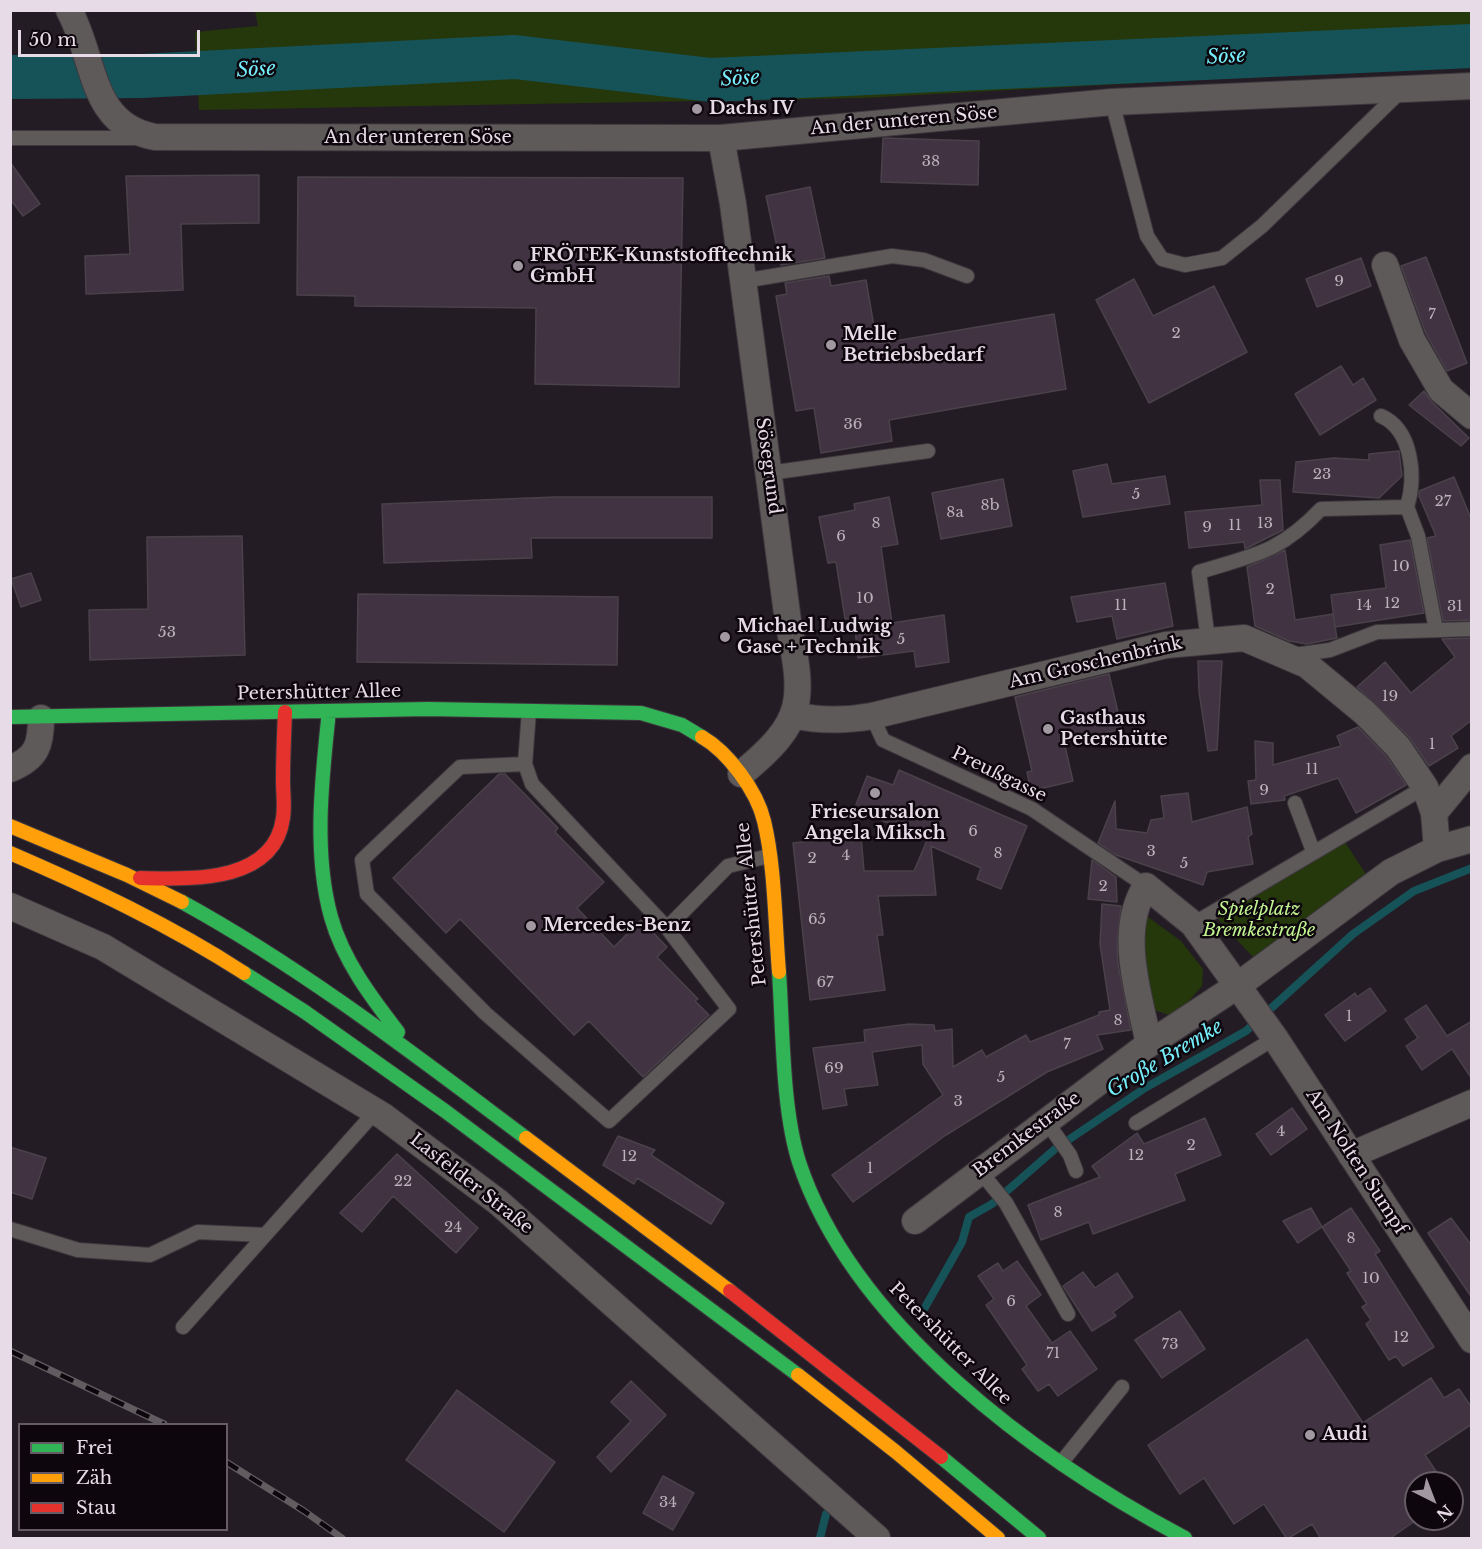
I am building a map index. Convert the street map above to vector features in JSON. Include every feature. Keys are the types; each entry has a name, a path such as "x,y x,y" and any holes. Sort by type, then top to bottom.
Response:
{"main road":[{"name":"Petershütter Allee","path":"10,717 329,711 529,710 641,713 682,725 716,744 741,774 764,819 791,1124 809,1193 827,1230 850,1266 879,1301 947,1371 1001,1420 1142,1518 1185,1539"},
{"path":"329,711 320,800 322,858 332,921 355,971 376,1004 420,1060"},
{"path":"135,878 220,876 248,867 265,853 275,840 283,821 285,712"},
{"path":"10,825 135,878 193,908 261,949 420,1060 858,1388 1039,1539"},
{"path":"10,853 58,871 128,907 249,976 419,1093 847,1413 998,1539"}],"street":[{"name":"An der unteren Söse","path":"69,10 101,96 111,115 123,126 138,134 155,137 720,138 1112,102 1472,86"},
{"name":"Sösegrund","path":"720,138 743,281 788,621 800,678 793,715 782,734 741,774"},
{"path":"1385,265 1412,340 1441,390 1472,416"},
{"name":"Am Groschenbrink","path":"793,715 817,720 849,720 1166,645 1244,638 1307,665 1365,713 1398,747 1425,787 1434,813 1437,849"},
{"path":"10,769 32,757 41,740 41,718"},
{"path":"1434,813 1472,767"},
{"name":"Bremkestraße","path":"915,1221 979,1170 1149,1044 1244,995 1391,872 1437,849 1472,838"},
{"path":"1146,886 1137,901 1132,956 1149,1044"},
{"name":"Am Nolten Sumpf","path":"1146,886 1193,924 1271,1032 1472,1340"},
{"name":"Lasfelder Straße","path":"10,906 104,947 375,1112 498,1202 877,1539"},
{"path":"1351,1155 1472,1103"}],"lane":[{"path":"1112,102 1148,236 1162,259 1185,265 1222,258 1262,226 1402,89"},
{"name":"An der unteren Söse","path":"10,138 155,137"},
{"path":"743,281 892,256 924,260 967,276"},
{"path":"1381,416 1394,422 1408,449 1413,488 1407,507 1418,536 1436,630"},
{"path":"769,472 928,451"},
{"path":"1208,640 1199,572 1273,550 1300,531 1321,509 1407,507"},
{"path":"1289,656 1330,650 1377,632 1472,629"},
{"path":"525,764 460,767 362,860 367,894 484,1013 609,1122 729,1009 667,928 532,784 525,764 529,710"},
{"name":"Preußgasse","path":"872,716 883,740 1032,809 1146,886"},
{"path":"1193,924 1313,851 1425,787"},
{"path":"1295,803 1313,851"},
{"path":"667,928 728,866 769,856"},
{"path":"1136,1123 1271,1032"},
{"path":"183,1327 375,1112"},
{"path":"1046,1121 1070,1155 1076,1171"},
{"path":"979,1170 1006,1203 1068,1314"},
{"path":"10,1229 78,1250 150,1255 198,1232 265,1235"},
{"path":"1061,1463 1122,1387"}],"green space":[{"path":"1471,10 1472,65 862,98 199,110 195,32 258,26 255,11"},
{"name":"Spielplatz Bremkestraße","path":"1343,839 1367,876 1253,957 1215,916"},
{"path":"1148,917 1181,941 1203,969 1202,986 1175,1017 1154,1010 1147,1004 1142,921"}],"building":[{"path":"883,138 979,141 978,185 881,182"},
{"path":"10,162 40,204 23,216 10,199"},
{"path":"259,175 259,223 181,224 183,290 86,294 85,256 130,254 126,176"},
{"name":"FRÖTEK-Kunststofftechnik GmbH","path":"298,177 683,178 679,387 535,384 536,308 355,306 355,296 297,295"},
{"path":"810,187 825,258 781,265 766,196"},
{"path":"1426,257 1467,363 1447,371 1426,334 1401,266"},
{"path":"1361,258 1371,286 1317,307 1306,279"},
{"path":"829,276 831,286 866,280 877,344 1054,314 1066,389 889,420 892,441 821,453 814,408 796,411 776,296 787,294 785,283"},
{"path":"1134,279 1153,316 1214,286 1247,352 1149,403 1096,300"},
{"path":"1341,366 1353,385 1363,378 1376,400 1320,435 1295,394"},
{"path":"1424,391 1431,401 1469,438 1461,446 1409,405"},
{"path":"1399,451 1402,476 1379,498 1293,492 1296,462 1334,458 1369,460 1369,454"},
{"path":"1107,464 1112,484 1165,476 1170,504 1083,517 1073,471"},
{"path":"1454,477 1472,521 1472,620 1443,621 1427,538 1436,536 1419,491"},
{"path":"1003,479 1012,526 941,539 932,493"},
{"path":"1260,480 1280,480 1283,530 1245,549 1244,542 1189,548 1185,512 1262,505"},
{"path":"555,497 712,497 712,538 531,538 532,558 384,563 382,504"},
{"path":"889,497 898,544 881,547 892,623 944,615 949,662 916,667 914,651 858,658 854,618 845,619 836,562 828,563 819,517 855,510 854,504"},
{"path":"242,536 245,655 90,660 89,610 148,609 147,537"},
{"path":"1410,540 1424,613 1335,627 1331,595 1386,588 1380,545"},
{"path":"1285,550 1295,620 1333,614 1337,638 1307,644 1289,641 1255,626 1247,567"},
{"path":"31,573 41,600 21,607 11,579"},
{"path":"1165,583 1173,626 1117,639 1112,616 1077,622 1071,597"},
{"path":"358,594 618,597 617,665 357,662"},
{"path":"1472,638 1472,720 1451,736 1458,748 1429,766 1409,737 1357,687 1385,662 1411,693 1455,657 1442,639"},
{"path":"1198,661 1222,661 1217,750 1208,751 1199,692"},
{"name":"Gasthaus Petershütte","path":"1109,674 1122,729 1064,742 1073,781 1031,791 1027,772 1032,771 1015,697"},
{"path":"1358,727 1386,756 1406,785 1356,813 1338,778 1284,796 1285,800 1251,804 1248,781 1256,780 1255,741 1273,743 1273,765 1341,746 1337,736"},
{"path":"899,770 1027,826 1001,889 977,879 981,868 931,846 936,895 878,896 883,935 877,935 885,990 810,1000 793,843 861,836 864,871 914,871 928,838 854,810 867,776 893,785"},
{"name":"Mercedes-Benz","path":"499,774 505,774 558,828 555,832 604,882 577,908 614,947 641,920 667,947 657,957 698,999 695,1001 709,1015 643,1077 589,1021 574,1035 460,919 446,933 393,878"},
{"path":"1188,793 1192,822 1247,807 1252,834 1248,837 1253,864 1207,872 1203,885 1116,855 1098,843 1115,801 1116,829 1147,833 1151,820 1164,818 1161,796"},
{"path":"1092,860 1116,877 1117,902 1088,899"},
{"path":"1102,904 1121,906 1117,942 1118,964 1131,1030 1097,1035 1103,1049 1047,1072 946,1135 853,1202 832,1175 943,1095 923,1064 922,1045 872,1052 878,1085 844,1089 847,1105 823,1109 813,1048 865,1042 864,1030 909,1024 934,1025 935,1031 952,1029 953,1067 982,1050 986,1057 1026,1035 1030,1042 1099,1015 1099,1012 1110,1010 1100,944"},
{"path":"1370,988 1386,1011 1345,1041 1325,1015 1355,993 1357,997"},
{"path":"1426,1005 1447,1036 1472,1021 1472,1079 1452,1049 1422,1070 1406,1046 1418,1038 1405,1019"},
{"path":"1292,1108 1307,1129 1271,1155 1256,1134"},
{"path":"1205,1118 1221,1155 1175,1174 1185,1200 1093,1234 1089,1222 1041,1240 1028,1205 1100,1177 1092,1166 1137,1133 1144,1144"},
{"path":"618,1136 655,1150 651,1155 724,1203 711,1224 637,1178 634,1184 603,1165"},
{"path":"10,1147 46,1158 32,1199 10,1192"},
{"path":"397,1154 478,1228 456,1253 393,1196 362,1232 340,1213"},
{"path":"1311,1208 1322,1227 1298,1243 1283,1221"},
{"path":"1351,1208 1380,1251 1375,1254 1434,1347 1403,1366 1396,1356 1389,1360 1366,1324 1371,1320 1362,1307 1367,1304 1347,1273 1351,1271 1322,1227"},
{"path":"1451,1218 1472,1246 1472,1298 1428,1233"},
{"path":"1017,1261 1041,1295 1026,1306 1052,1343 1070,1331 1097,1369 1058,1396 1049,1384 1038,1391 1022,1369 1027,1365 986,1305 994,1299 978,1276 998,1263 1003,1271"},
{"path":"1083,1272 1095,1288 1117,1273 1133,1297 1113,1312 1116,1316 1092,1331 1063,1286"},
{"path":"1180,1311 1205,1349 1162,1378 1135,1340"},
{"name":"Audi","path":"1307,1339 1363,1423 1431,1378 1444,1398 1459,1389 1472,1408 1472,1424 1425,1455 1436,1471 1404,1471 1404,1529 1389,1539 1321,1539 1312,1524 1287,1539 1264,1504 1234,1524 1204,1478 1180,1494 1148,1445"},
{"path":"631,1381 666,1415 611,1472 597,1457 631,1421 611,1402"},
{"path":"457,1390 555,1462 504,1532 406,1460"},
{"path":"663,1476 694,1493 673,1530 643,1513"}],"waterway":[{"name":"Söse","path":"10,77 141,76 515,57 711,80 1472,46"},
{"name":"Große Bremke","path":"919,1318 962,1242 969,1217 992,1204 1055,1149 1145,1088 1246,1031 1353,934 1414,891 1472,868"},
{"name":"Große Bremke","path":"820,1538 826,1514"}],"railway":[{"path":"10,1351 162,1423"},
{"path":"228,1463 342,1538"}],"traffic: fast":[{"path":"10,717 428,709 641,713 682,725 702,737"},
{"path":"329,711 321,815 325,892 336,933 350,963 398,1032"},
{"path":"182,902 272,955 315,984 526,1138"},
{"path":"779,972 786,1093 793,1141 799,1162 825,1222 861,1279 906,1332 957,1382 1013,1428 1070,1469 1128,1506 1185,1538"},
{"path":"244,973 305,1012 445,1111 798,1375"},
{"path":"941,1457 1039,1538"}],"traffic: slow":[{"path":"702,737 722,752 740,773 755,797 764,821 774,896 779,972"},
{"path":"10,826 127,875 182,902"},
{"path":"10,853 130,908 244,973"},
{"path":"526,1138 730,1291"},
{"path":"798,1375 896,1452 998,1538"}],"traffic: jam":[{"path":"140,878 204,877 226,873 247,866 264,855 276,840 283,818 285,712"},
{"path":"730,1291 941,1457"}],"place":[{"name":"Dachs IV","path":"697,109"},
{"name":"FRÖTEK-Kunststofftechnik GmbH","path":"518,266"},
{"name":"Melle Betriebsbedarf","path":"831,345"},
{"name":"Michael Ludwig Gase + Technik","path":"725,637"},
{"name":"Gasthaus Petershütte","path":"1048,729"},
{"name":"Frieseursalon Angela Miksch","path":"875,793"},
{"name":"Mercedes-Benz","path":"531,926"},
{"name":"Audi","path":"1310,1435"}]}
